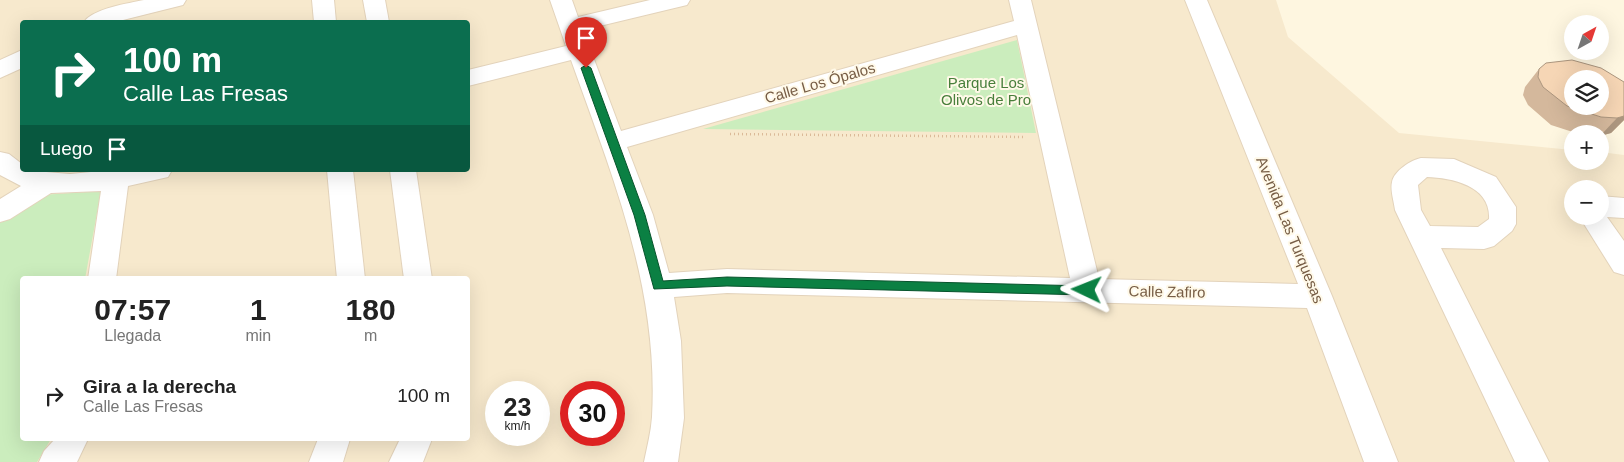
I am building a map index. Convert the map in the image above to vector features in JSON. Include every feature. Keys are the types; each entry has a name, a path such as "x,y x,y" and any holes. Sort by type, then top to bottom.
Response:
{"street":[{"path":"100,20 125,11 175,0"},
{"path":"323,0 325,20"},
{"path":"374,0 378,20"},
{"path":"561,0 639,215 658,286 666,341 668,418 661,462"},
{"path":"570,26 679,0"},
{"path":"1020,0 1087,290"},
{"name":"Avenida Las Turquesas","path":"1196,0 1317,296 1381,462"},
{"name":"Calle Los Ópalos","path":"614,142 1025,25"},
{"path":"470,77 579,50"},
{"path":"0,70 20,59"},
{"path":"9,159 24,177 47,183 116,181 151,172"},
{"path":"340,172 351,276"},
{"path":"403,172 418,276"},
{"path":"102,276 116,181"},
{"path":"0,212 47,183"},
{"path":"1609,207 1624,208"},
{"path":"1598,225 1624,264"},
{"path":"1421,236 1532,462"},
{"name":"Calle Zafiro","path":"658,286 727,281 1317,296"},
{"path":"56,462 71,441"},
{"path":"326,462 333,441"},
{"path":"406,462 415,441"}],"path":[{"path":"725,134 1052,138"}],"shaded area":[{"path":"0,0 1276,0 1288,37 1399,133 1564,149 1564,170 1609,170 1609,153 1624,155 1624,462 0,462"}],"green space":[{"name":"Parque Los Olivos de Pro","path":"1017,40 1036,133 703,129"},
{"path":"101,191 86,276 20,276 20,441 50,441 37,462 0,462 0,222 42,195"}],"building":[{"path":"1572,60 1604,70 1564,70 1564,104 1543,87 1538,77 1539,69 1546,63"},
{"path":"1609,73 1624,82 1624,116 1617,118 1595,115 1609,115"}],"route":[{"path":"586,68 639,215 658,286 727,281 1087,290"}]}
